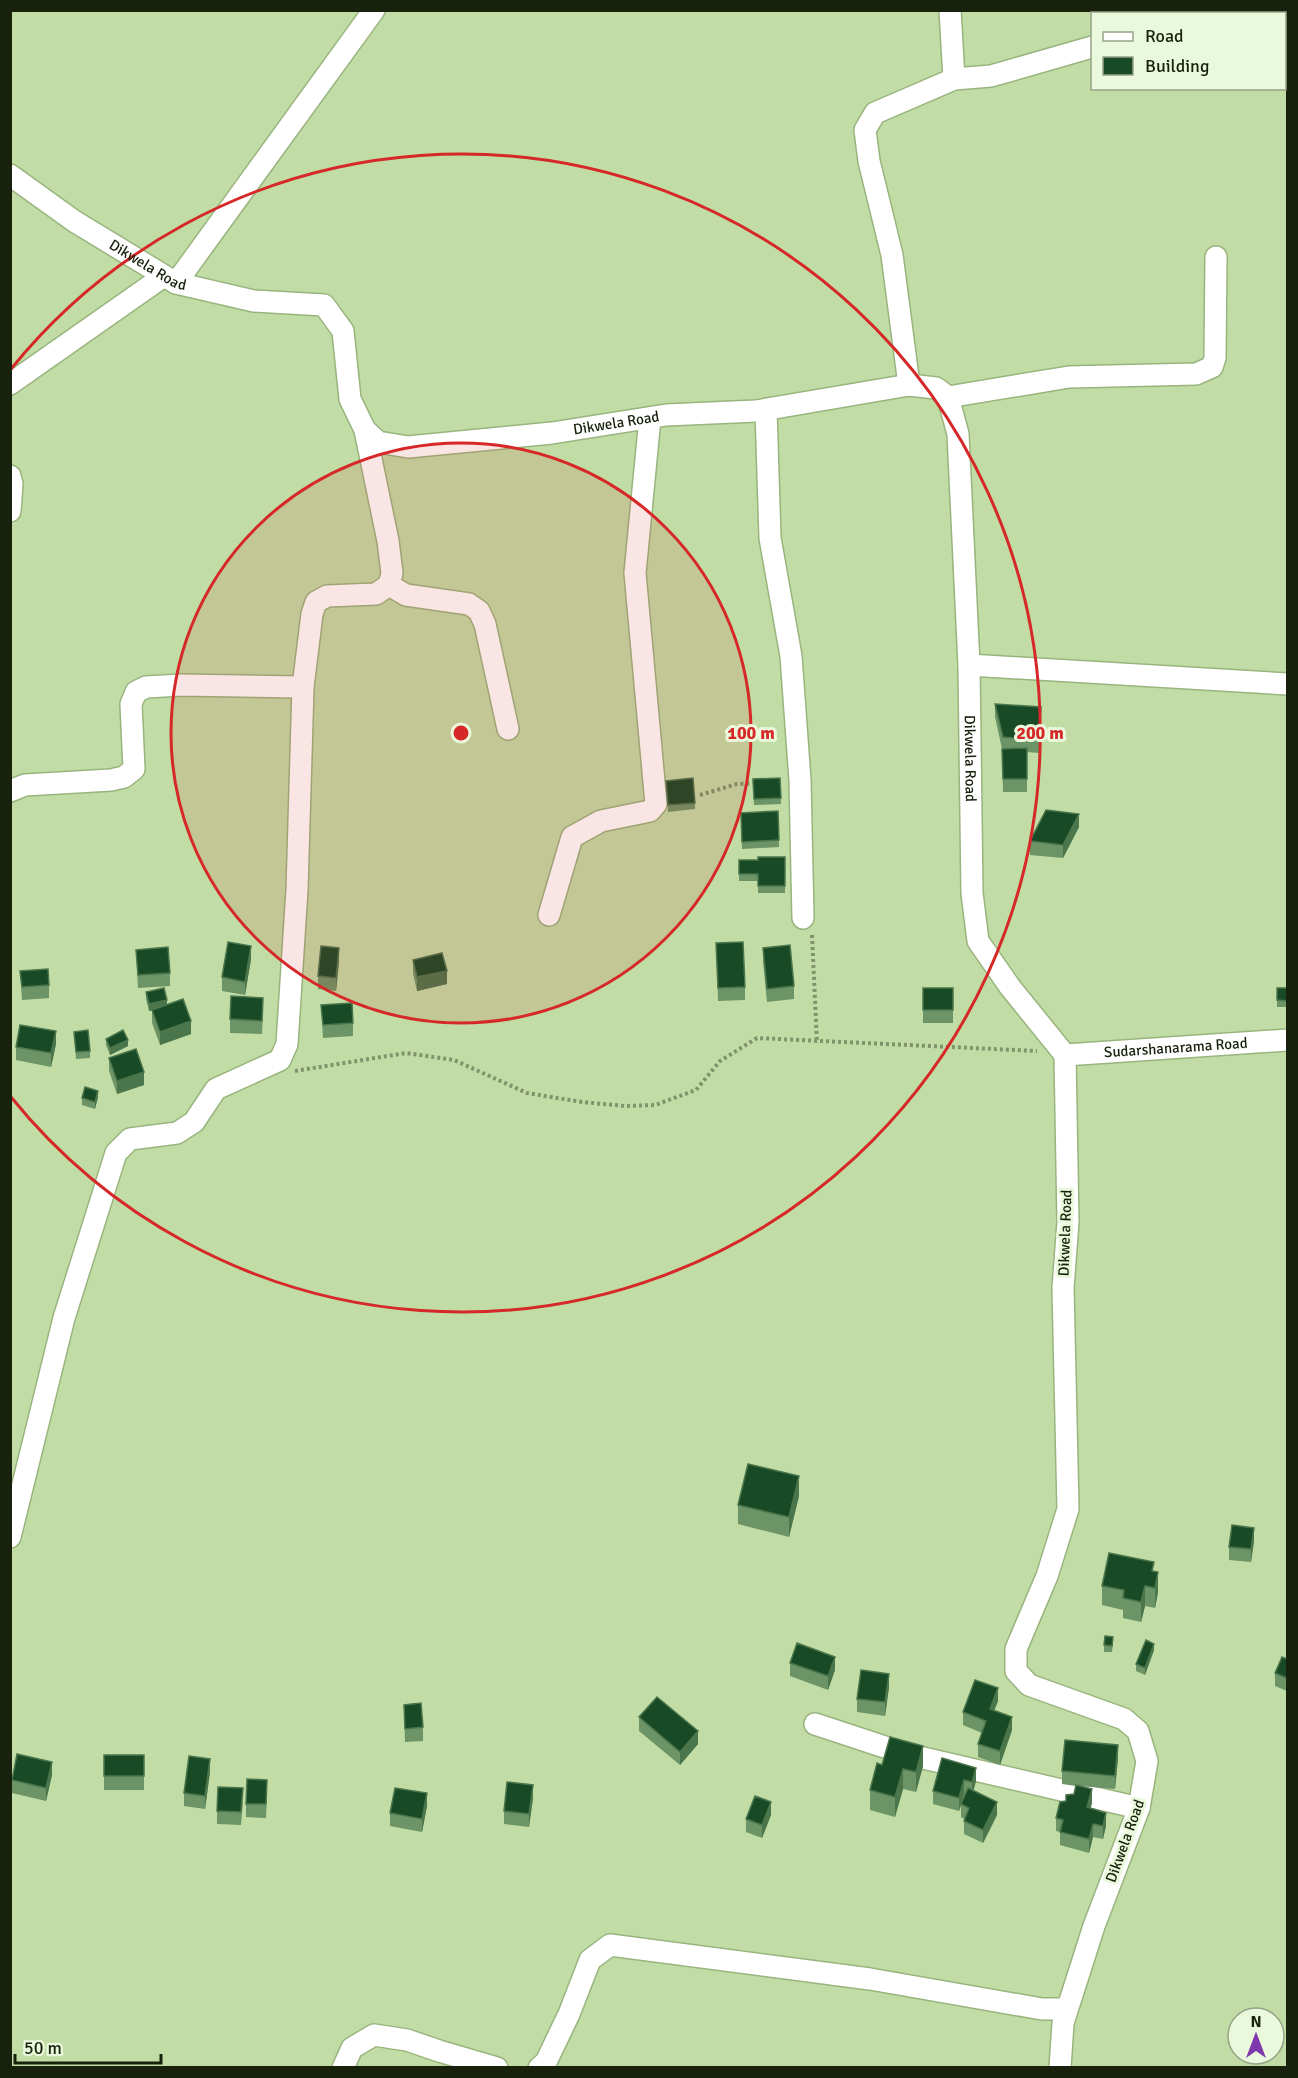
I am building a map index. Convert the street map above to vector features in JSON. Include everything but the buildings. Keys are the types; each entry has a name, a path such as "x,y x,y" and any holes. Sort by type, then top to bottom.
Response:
{"street":[{"path":"10,384 170,280 374,10"},
{"path":"950,10 954,79"},
{"path":"909,385 892,255 869,161 865,130 875,113 954,79 991,76 1091,47"},
{"name":"Dikwela Road","path":"10,175 74,221 170,280 254,301 324,305 343,331 350,399 365,430 378,442 408,447 552,433 650,418 766,410 909,385 936,388 948,397 958,434 969,665 972,893 978,941 1010,987 1065,1055 1068,1222 1063,1288 1068,1509 1047,1576 1016,1649 1016,1671 1029,1685 1124,1719 1138,1731 1147,1761 1140,1808 1094,1926 1063,2023 1060,2067"},
{"path":"948,397 1069,377 1196,374 1212,367 1215,358 1216,257"},
{"path":"766,410 770,538 791,656 800,780 803,918"},
{"path":"549,915 572,837 601,821 650,811 656,804 635,573 650,418"},
{"path":"10,1538 64,1318 116,1153 130,1139 177,1134 194,1122 216,1089 280,1060 287,1044 297,890 303,687 312,615 316,602 327,596 376,594 389,585 392,573 388,541 365,430"},
{"path":"10,476 12,484 10,511"},
{"path":"389,585 406,595 469,604 479,611 485,624 508,729"},
{"path":"969,665 1287,684"},
{"path":"10,791 25,785 111,780 124,777 134,769 131,704 136,692 146,687 181,685 303,687"},
{"name":"Sudarshanarama Road","path":"1065,1055 1287,1040"},
{"path":"815,1724 906,1754 1140,1808"},
{"path":"538,2067 546,2062 569,2014 590,1960 610,1945 870,1979 1042,2010 1068,2009"},
{"path":"344,2067 352,2048 374,2035 406,2040 497,2067"}],"path":[{"path":"700,795 737,784 758,782"},
{"path":"803,918 812,931 817,1042"},
{"path":"287,1075 297,1070 406,1053 454,1060 528,1092 582,1102 625,1106 655,1105 696,1090 720,1061 757,1038 1044,1052 1065,1055"}]}
